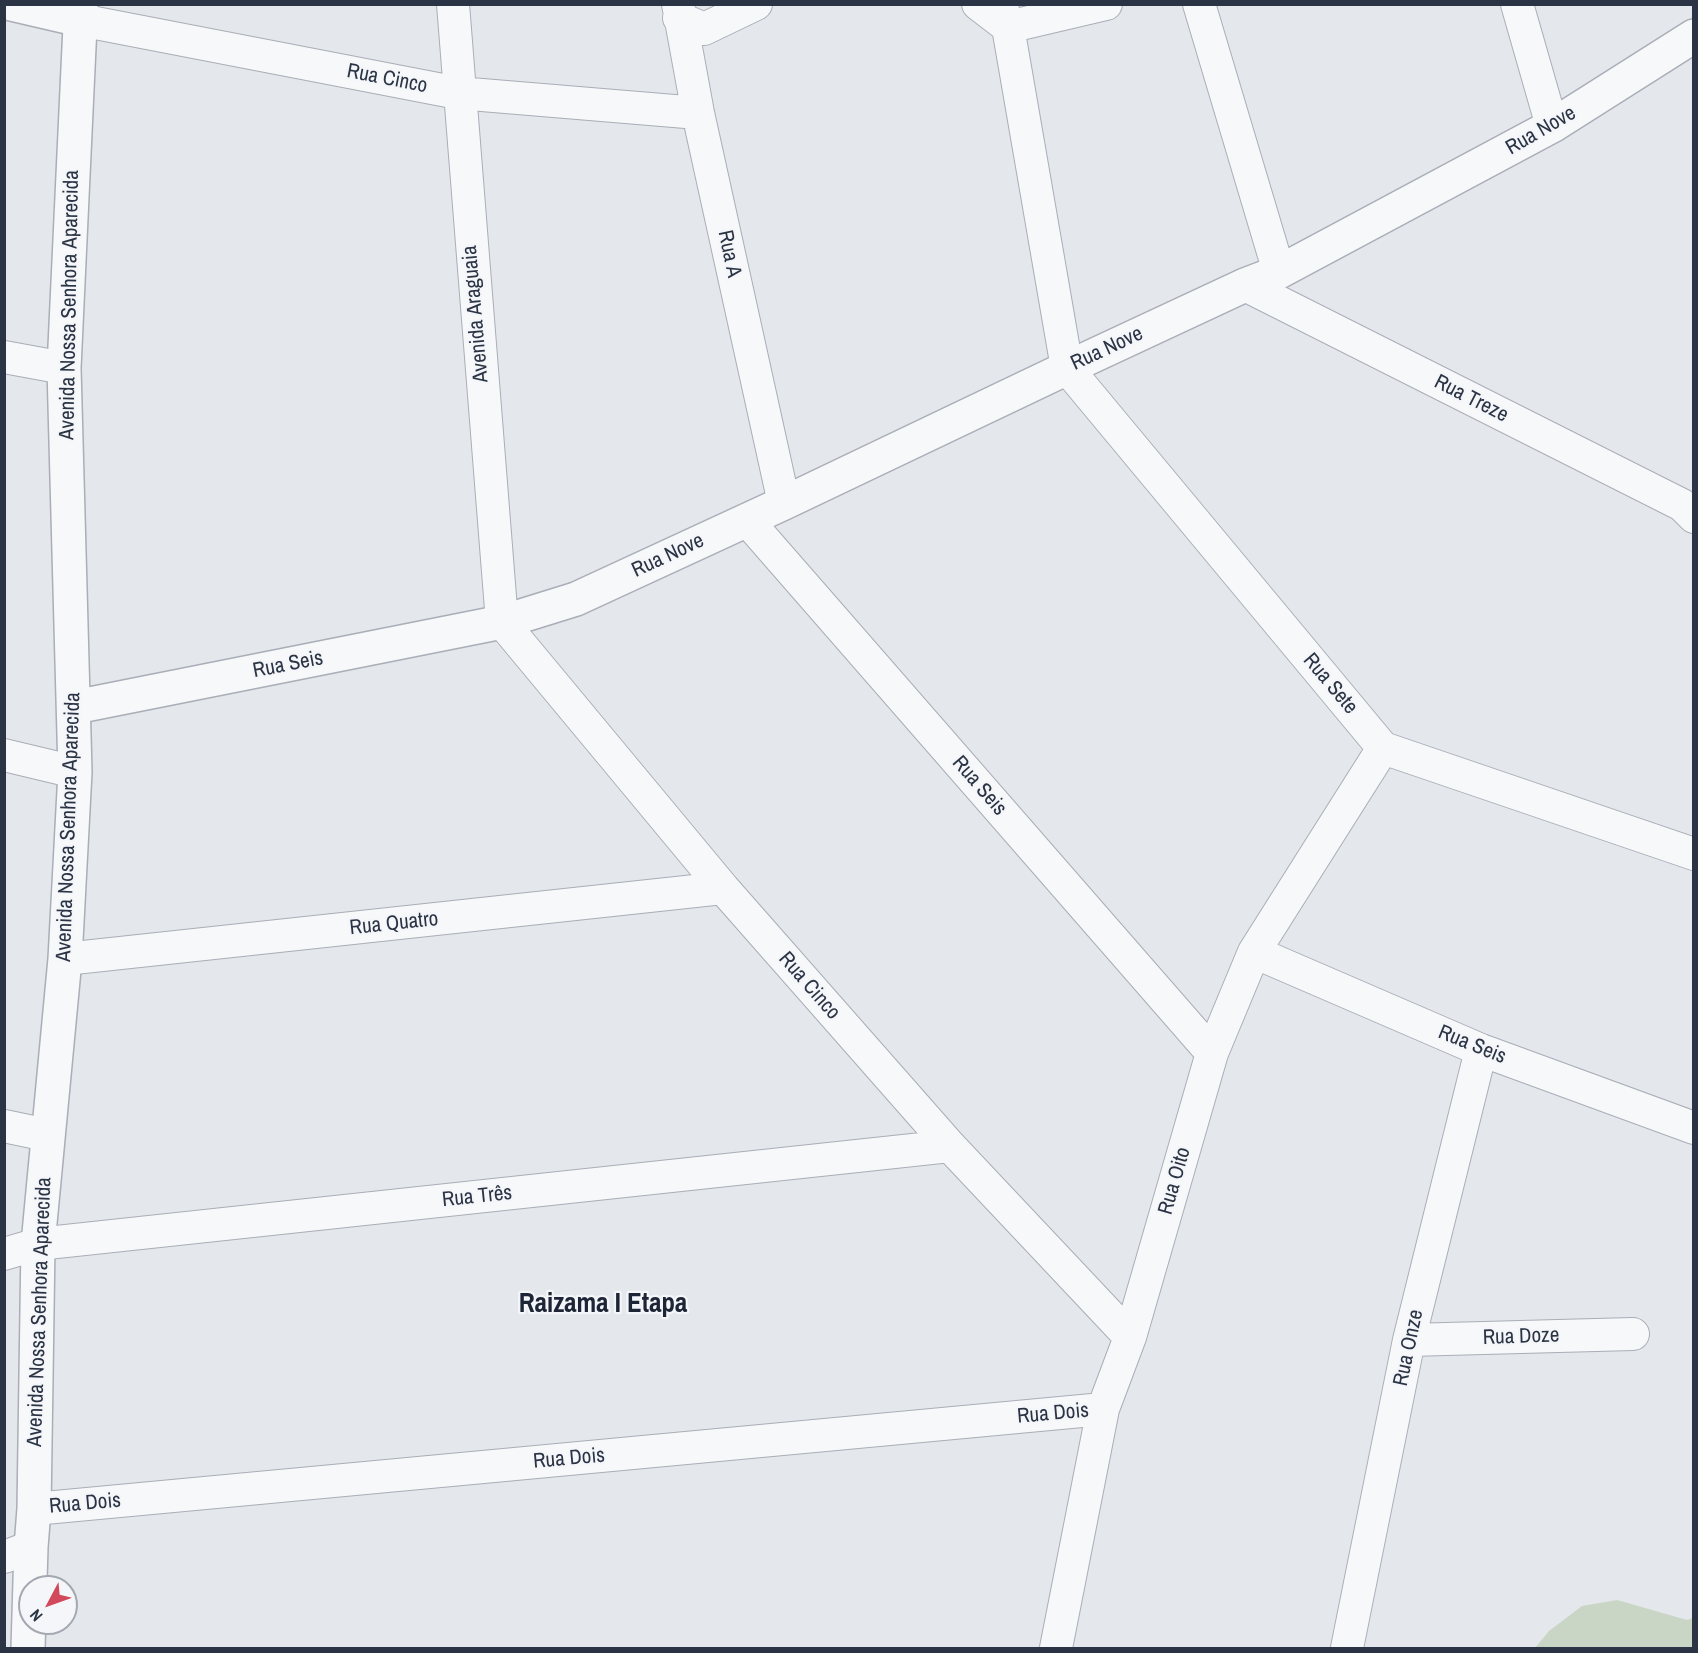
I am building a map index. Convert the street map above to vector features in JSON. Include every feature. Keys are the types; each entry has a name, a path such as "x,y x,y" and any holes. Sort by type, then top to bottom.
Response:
{"street":[{"path":"11,4 80,12"},
{"name":"Avenida Araguaia","path":"453,4 458,93 502,622"},
{"path":"679,11 704,29 756,4"},
{"path":"978,4 1005,16 1106,4"},
{"path":"1199,4 1279,272"},
{"path":"1517,4 1552,126"},
{"name":"Rua A","path":"679,11 698,113 784,503"},
{"name":"Rua Cinco","path":"80,12 458,93 698,113"},
{"name":"Avenida Nossa Senhora Aparecida","path":"28,1648 18,1552 34,1509 38,1244 65,960 75,771 64,368 80,12"},
{"path":"1005,16 1067,368"},
{"name":"Rua Nove","path":"502,622 576,599 1245,285 1279,272 1552,126 1694,36"},
{"name":"Rua Treze","path":"1245,285 1682,505 1694,517"},
{"path":"4,357 64,368"},
{"name":"Rua Sete","path":"1067,368 1383,748"},
{"name":"Rua Seis","path":"747,520 1212,1053"},
{"name":"Rua Cinco","path":"502,622 723,888 950,1146 1130,1338"},
{"name":"Rua Seis","path":"75,707 502,622"},
{"path":"1383,748 1694,854"},
{"name":"Rua Oito","path":"1056,1648 1103,1409 1130,1338 1212,1053 1254,952 1383,748"},
{"path":"4,755 75,771"},
{"name":"Rua Quatro","path":"65,960 723,888"},
{"name":"Rua Seis","path":"1254,952 1481,1050 1694,1128"},
{"name":"Rua Onze","path":"1347,1648 1409,1340 1481,1050"},
{"path":"4,1126 47,1135"},
{"name":"Rua Três","path":"4,1254 38,1244 950,1146"},
{"name":"Rua Doze","path":"1409,1340 1633,1334"},
{"name":"Rua Dois","path":"34,1509 1103,1409"}],"green space":[{"path":"1617,1600 1687,1620 1693,1618 1693,1648 1535,1648 1549,1631 1582,1606"}],"district":[{"name":"Raizama I Etapa","path":"603,1305"}]}
